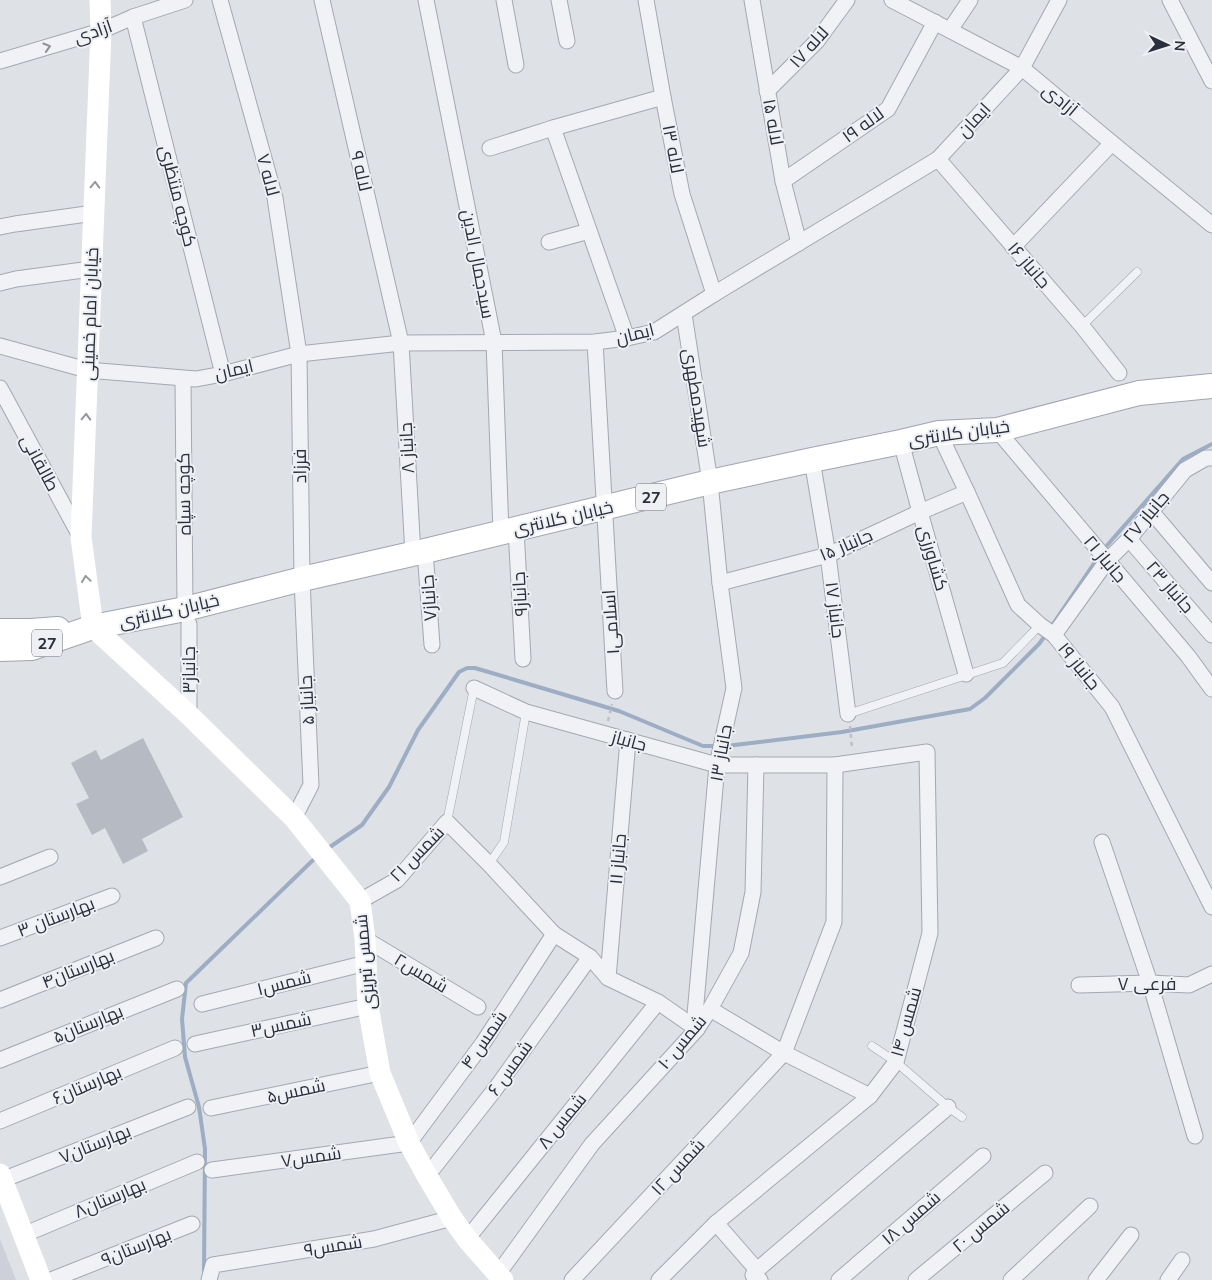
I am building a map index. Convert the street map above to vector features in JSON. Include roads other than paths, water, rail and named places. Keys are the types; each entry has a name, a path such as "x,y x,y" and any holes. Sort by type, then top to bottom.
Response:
{"main road":[{"name":"خیابان کلانتری","path":"0,631 93,627 187,616 302,579 710,482 939,433 997,430 1139,393 1212,386"},
{"name":"خیابان کلانتری","path":"0,649 32,648 93,627"}],"street":[{"name":"خیابان امام خمینی","path":"93,627 81,537 101,31 100,0"},
{"name":"آزادی","path":"0,61 101,31 133,17 185,0"},
{"name":"لاله ۷","path":"220,0 275,198 299,354"},
{"name":"لاله ۹","path":"322,0 401,343"},
{"name":"سیدجمال الدین","path":"426,0 494,342 509,531"},
{"path":"504,0 516,65"},
{"path":"559,0 567,41"},
{"name":"لاله ۱۳","path":"646,0 682,194 714,294"},
{"name":"لاله ۱۵","path":"752,0 783,181 799,243"},
{"name":"لاله ۱۷","path":"767,91 817,41 847,0"},
{"name":"آزادی","path":"892,0 1022,68 1212,225"},
{"path":"950,30 970,0"},
{"name":"ایمان","path":"0,346 88,370 196,379 223,374 299,354 401,343 595,342 654,332 938,159 1022,68 1059,0"},
{"path":"1170,0 1212,81"},
{"name":"کوچه منتظری","path":"133,17 223,374"},
{"name":"لاله ۱۹","path":"783,181 888,109 935,22"},
{"path":"490,148 663,96"},
{"path":"553,128 626,338"},
{"path":"1014,247 1112,143"},
{"name":"جانباز ۱۶","path":"938,159 1082,326 1119,373"},
{"path":"0,227 94,213"},
{"path":"549,242 589,231"},
{"path":"0,282 91,270"},
{"name":"شهیدمطهری","path":"684,314 710,482"},
{"name":"اسلامی۱","path":"595,342 615,691"},
{"name":"جانباز ۸","path":"401,343 419,552"},
{"name":"فرزاد","path":"299,354 302,579"},
{"name":"کوچه سپاه","path":"183,378 187,616"},
{"name":"طالقانی","path":"0,388 81,537"},
{"name":"جانباز ۲۱","path":"997,430 1188,656 1212,689"},
{"name":"جانباز ۱۹","path":"939,433 1018,605 1054,635 1112,707 1212,907"},
{"name":"کشاورزی","path":"901,442 966,674"},
{"name":"جانباز ۲۷","path":"1054,635 1107,561 1129,539 1185,470 1206,458 1212,458"},
{"name":"جانباز ۱۷","path":"812,460 828,555 848,714"},
{"name":"جانباز ۱۳","path":"695,1027 717,765 734,688 720,583 710,482"},
{"name":"جانباز ۱۵","path":"720,583 828,555 967,492"},
{"path":"1151,511 1212,584"},
{"name":"جانباز۹","path":"509,531 523,659"},
{"name":"جانباز ۲۳","path":"1129,539 1212,635"},
{"name":"جانباز۷","path":"419,552 432,645"},
{"name":"جانباز ۵","path":"294,818 311,785 302,579"},
{"name":"جانباز۳","path":"187,616 189,715"},
{"name":"شمس تبریزی","path":"93,627 189,715 294,818 360,901 365,939 368,1006 380,1073 410,1143 427,1176 467,1239 500,1277"},
{"name":"جانباز","path":"474,688 526,712 717,765 835,765 927,752"},
{"name":"جانباز ۱۱","path":"608,978 628,740"},
{"name":"شمس ۱۴","path":"659,1280 716,1223 870,1096 896,1062 930,933 927,752"},
{"name":"شمس ۱۰","path":"500,1277 592,1144 710,1009 741,953 753,892 756,765"},
{"path":"784,1053 834,922 835,765"},
{"path":"447,822 554,934 590,957 608,978 658,1002 695,1027"},
{"name":"شمس ۲۱","path":"360,901 396,880 447,822"},
{"path":"1102,842 1150,983 1195,1136"},
{"path":"0,877 50,857"},
{"name":"بهارستان ۳","path":"0,938 112,896"},
{"name":"شمس ۴","path":"410,1143 483,1043 554,934"},
{"name":"بهارستان۴","path":"0,1000 156,938"},
{"name":"شمس۲","path":"365,939 478,1006"},
{"name":"شمس ۶","path":"427,1176 496,1088 590,957"},
{"name":"شمس۱","path":"202,1004 366,963"},
{"name":"فرعی ۷","path":"1079,985 1189,984 1212,974"},
{"name":"بهارستان۵","path":"0,1060 177,989"},
{"name":"شمس ۸","path":"467,1239 658,1002"},
{"name":"شمس۳","path":"195,1044 368,1006"},
{"path":"710,1009 784,1053 870,1096"},
{"name":"بهارستان۶","path":"0,1121 175,1048"},
{"name":"شمس ۱۲","path":"572,1280 784,1053"},
{"name":"شمس۵","path":"212,1108 380,1073"},
{"name":"بهارستان۷","path":"1,1178 188,1107"},
{"path":"716,1223 757,1275 948,1107"},
{"name":"شمس۷","path":"212,1170 410,1143"},
{"name":"شمس ۱۸","path":"839,1280 983,1156"},
{"name":"بهارستان۸","path":"23,1235 197,1162"},
{"name":"شمس ۲۰","path":"916,1280 1045,1173"},
{"path":"1,1178 41,1280"},
{"path":"1011,1280 1090,1206"},
{"name":"شمس۹","path":"210,1280 213,1265 374,1239 452,1218"},
{"name":"بهارستان۹","path":"51,1280 192,1224"},
{"path":"1096,1280 1131,1235"},
{"path":"1168,1280 1182,1260"}],"lane":[{"path":"1082,326 1137,272"},
{"path":"848,714 1003,663 1040,625"},
{"name":"جانباز","path":"447,822 474,688"},
{"path":"489,864 504,842 526,712"},
{"path":"872,1046 896,1062 962,1118"}],"waterway":[{"path":"1103,550 1183,459 1212,444"},
{"path":"1051,627 1099,556"},
{"path":"726,746 842,732 970,709 985,698 1039,644 1047,633"},
{"path":"327,849 362,825 389,787 418,730 459,672 467,668 475,668 619,711 703,746 717,746"},
{"path":"204,1271 205,1149 199,1107 185,1057 182,1019 186,983 318,856"}]}
